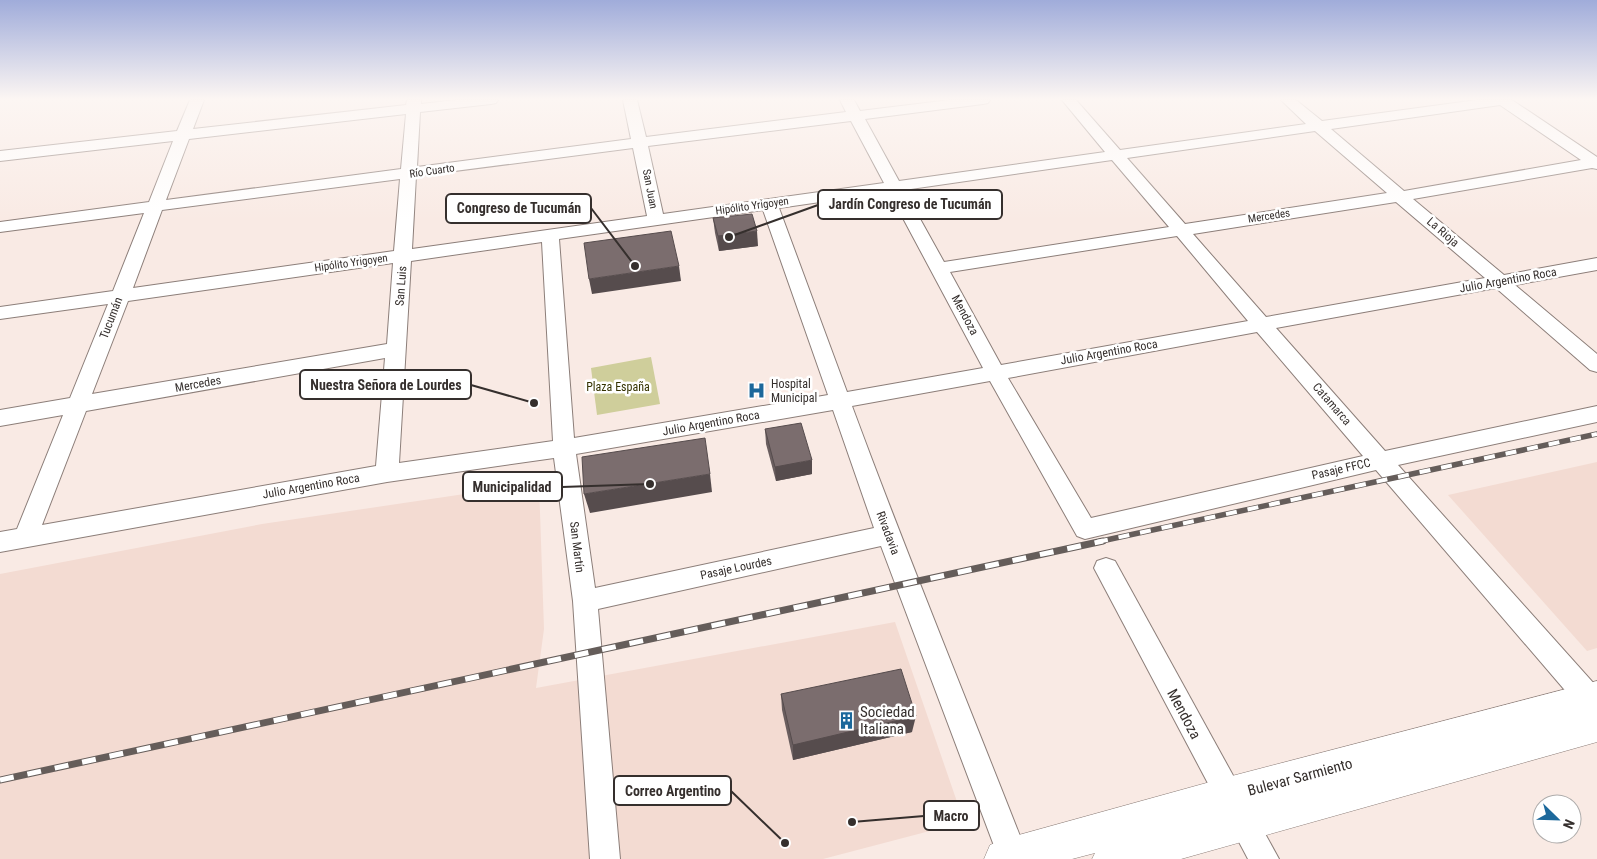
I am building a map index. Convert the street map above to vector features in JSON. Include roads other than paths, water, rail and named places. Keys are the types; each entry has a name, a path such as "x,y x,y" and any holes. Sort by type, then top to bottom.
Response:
{"main road":[{"path":"1010,858 1236,809 1595,708"},
{"path":"1112,859 1236,809"}],"street":[{"path":"0,156 132,140"},
{"name":"Tucumán","path":"26,537 181,140"},
{"name":"San Luis","path":"387,473 411,140"},
{"name":"Río Cuarto","path":"0,227 154,208 652,140"},
{"name":"Mendoza","path":"869,140 995,372 1085,529"},
{"name":"Catamarca","path":"1103,140 1595,708"},
{"name":"Hipólito Yrigoyen","path":"0,313 1220,140"},
{"name":"La Rioja","path":"1336,140 1597,365"},
{"path":"1562,140 1596,163"},
{"name":"San Juan","path":"640,142 656,220"},
{"name":"Mercedes","path":"940,268 1401,196 1596,163"},
{"name":"Rivadavia","path":"769,204 888,535 912,592 1010,858"},
{"name":"San Martín","path":"550,235 564,448 584,601 605,859"},
{"name":"Julio Argentino Roca","path":"0,542 387,473 564,448 839,401 1597,264"},
{"name":"Mercedes","path":"0,418 396,349"},
{"name":"Pasaje FFCC","path":"1085,529 1381,460 1597,414"},
{"name":"Pasaje Lourdes","path":"584,601 888,535"},
{"name":"Mendoza","path":"1106,568 1264,859"}],"railway":[{"path":"1097,542 1597,434"},
{"path":"0,780 1103,541"}],"place":[{"name":"Jardín Congreso de Tucumán","path":"729,237"},
{"name":"Congreso de Tucumán","path":"635,266"},
{"name":"Hospital Municipal","path":"757,391"},
{"name":"Nuestra Señora de Lourdes","path":"534,403"},
{"name":"Municipalidad","path":"650,484"},
{"name":"Sociedad Italiana","path":"846,721"},
{"name":"Macro","path":"852,822"},
{"name":"Correo Argentino","path":"785,843"}],"park label":[{"name":"Plaza España","path":"618,387"}]}
